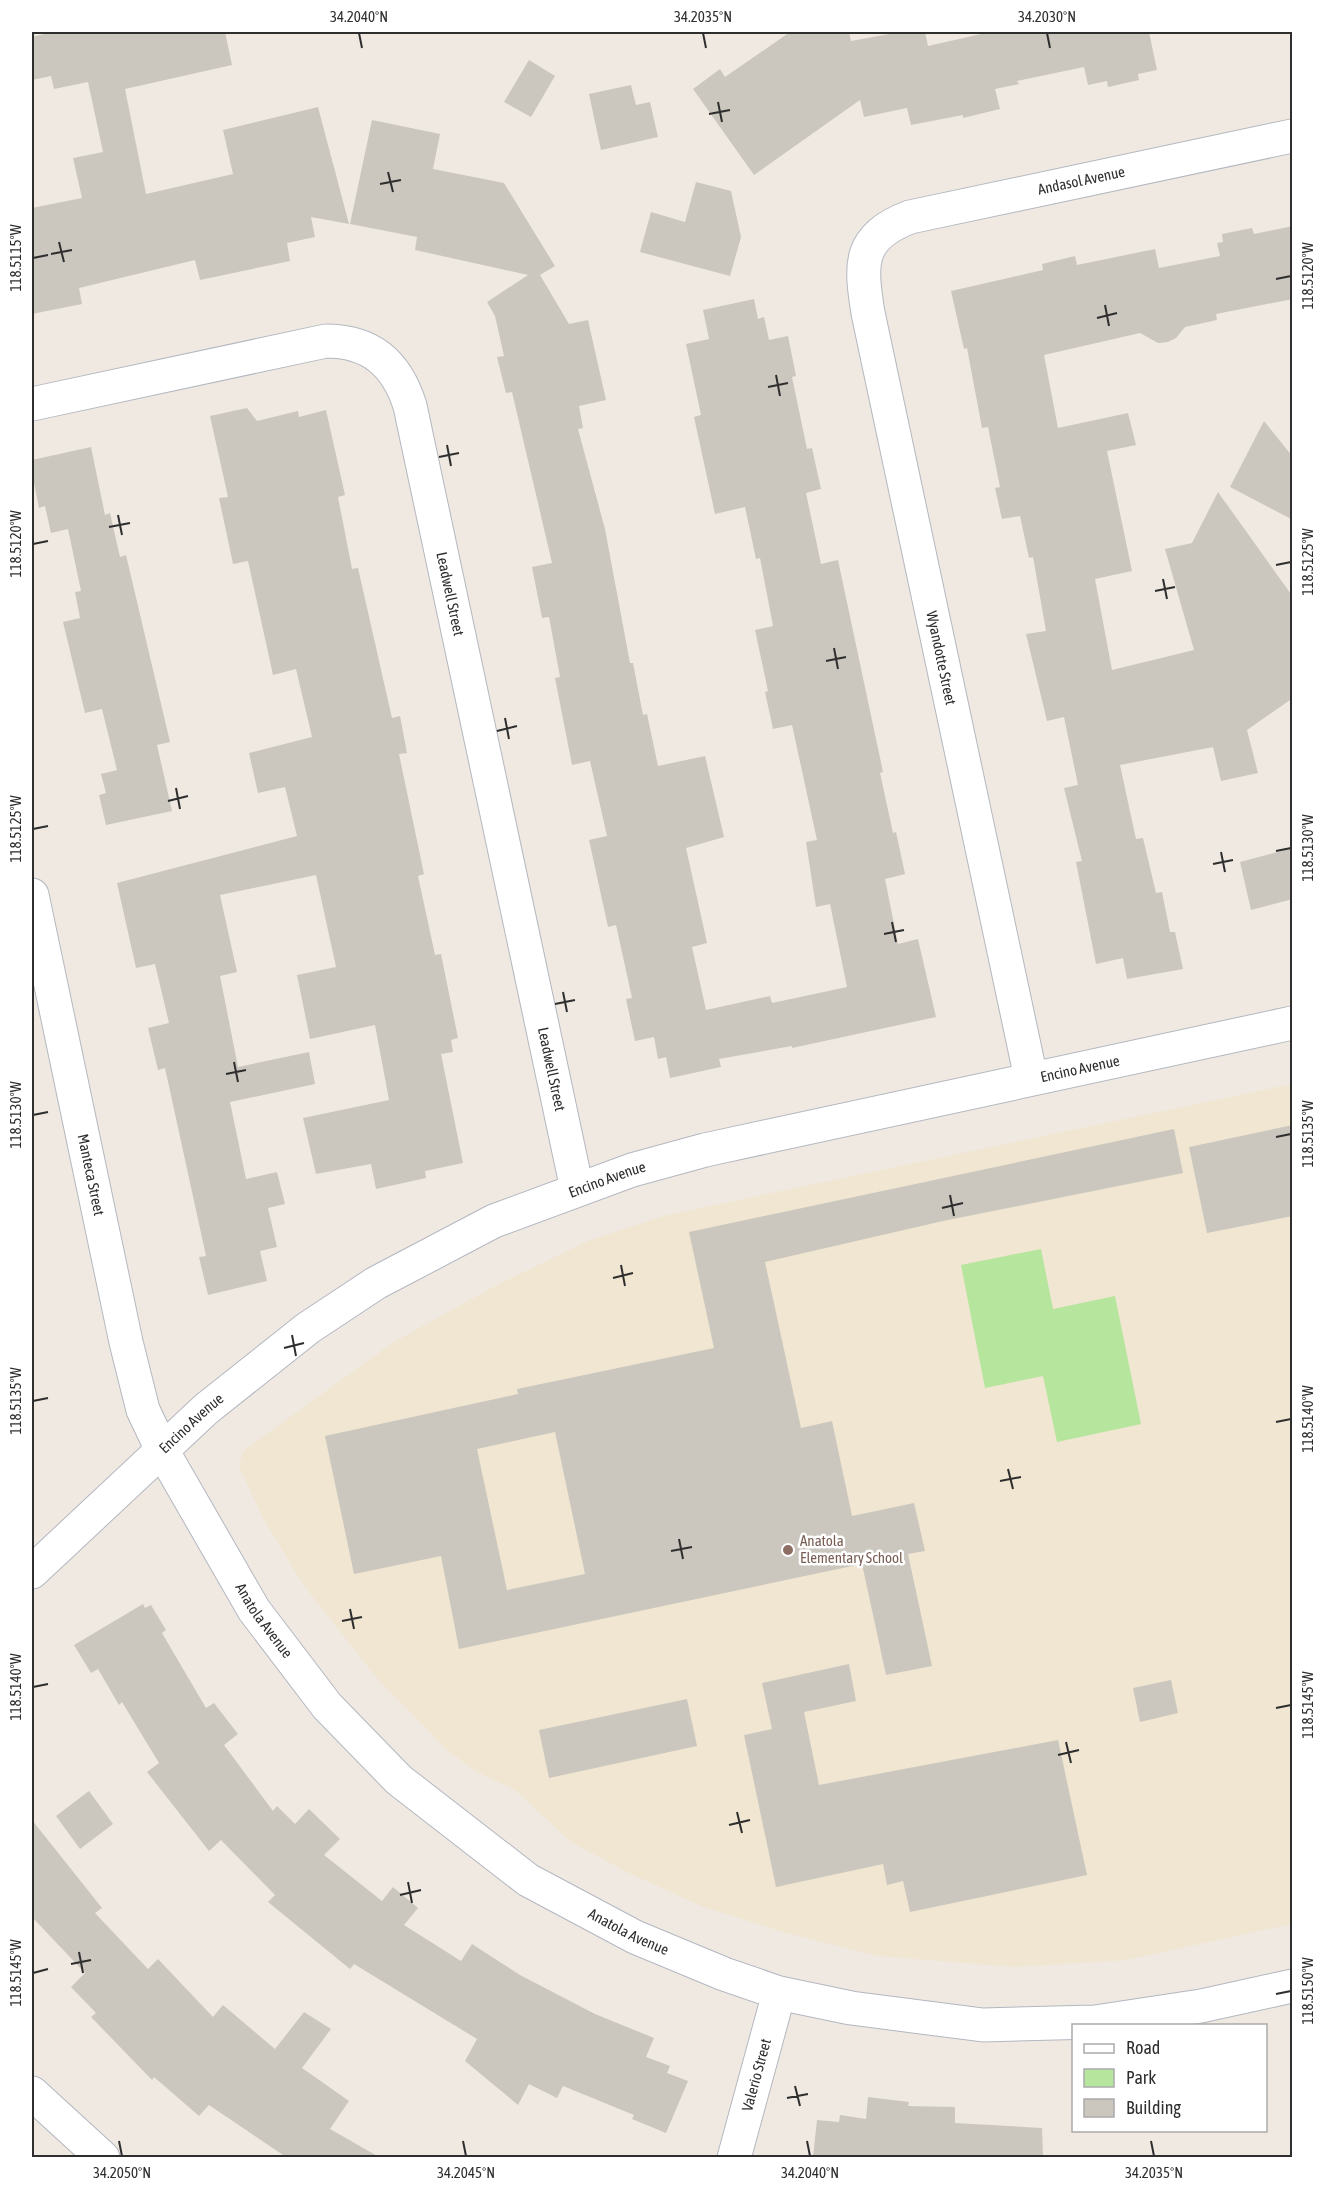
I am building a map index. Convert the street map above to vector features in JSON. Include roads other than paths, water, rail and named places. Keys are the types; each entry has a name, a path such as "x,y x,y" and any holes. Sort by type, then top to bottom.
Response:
{"street":[{"name":"Andasol Avenue","path":"873,238 897,222 918,215 1293,136"},
{"name":"Wyandotte Street","path":"873,238 864,271 868,313 1031,1078"},
{"name":"Leadwell Street","path":"32,404 326,341 352,342 364,347 387,363 398,376 410,406 577,1189"},
{"name":"Manteca Street","path":"32,895 126,1342 143,1410 163,1452"},
{"name":"Encino Avenue","path":"32,1572 230,1389 308,1328 376,1283 494,1221 632,1170 705,1150 1293,1023"},
{"name":"Anatola Avenue","path":"163,1452 254,1610 327,1707 399,1780 528,1880 635,1937 724,1974 779,1993 851,2008 983,2025 1095,2022 1201,2006 1293,1986"},
{"name":"Valerio Street","path":"734,2157 779,1993"},
{"path":"32,2092 103,2157"}],"place":[{"name":"Anatola Elementary School","path":"788,1550"}]}
